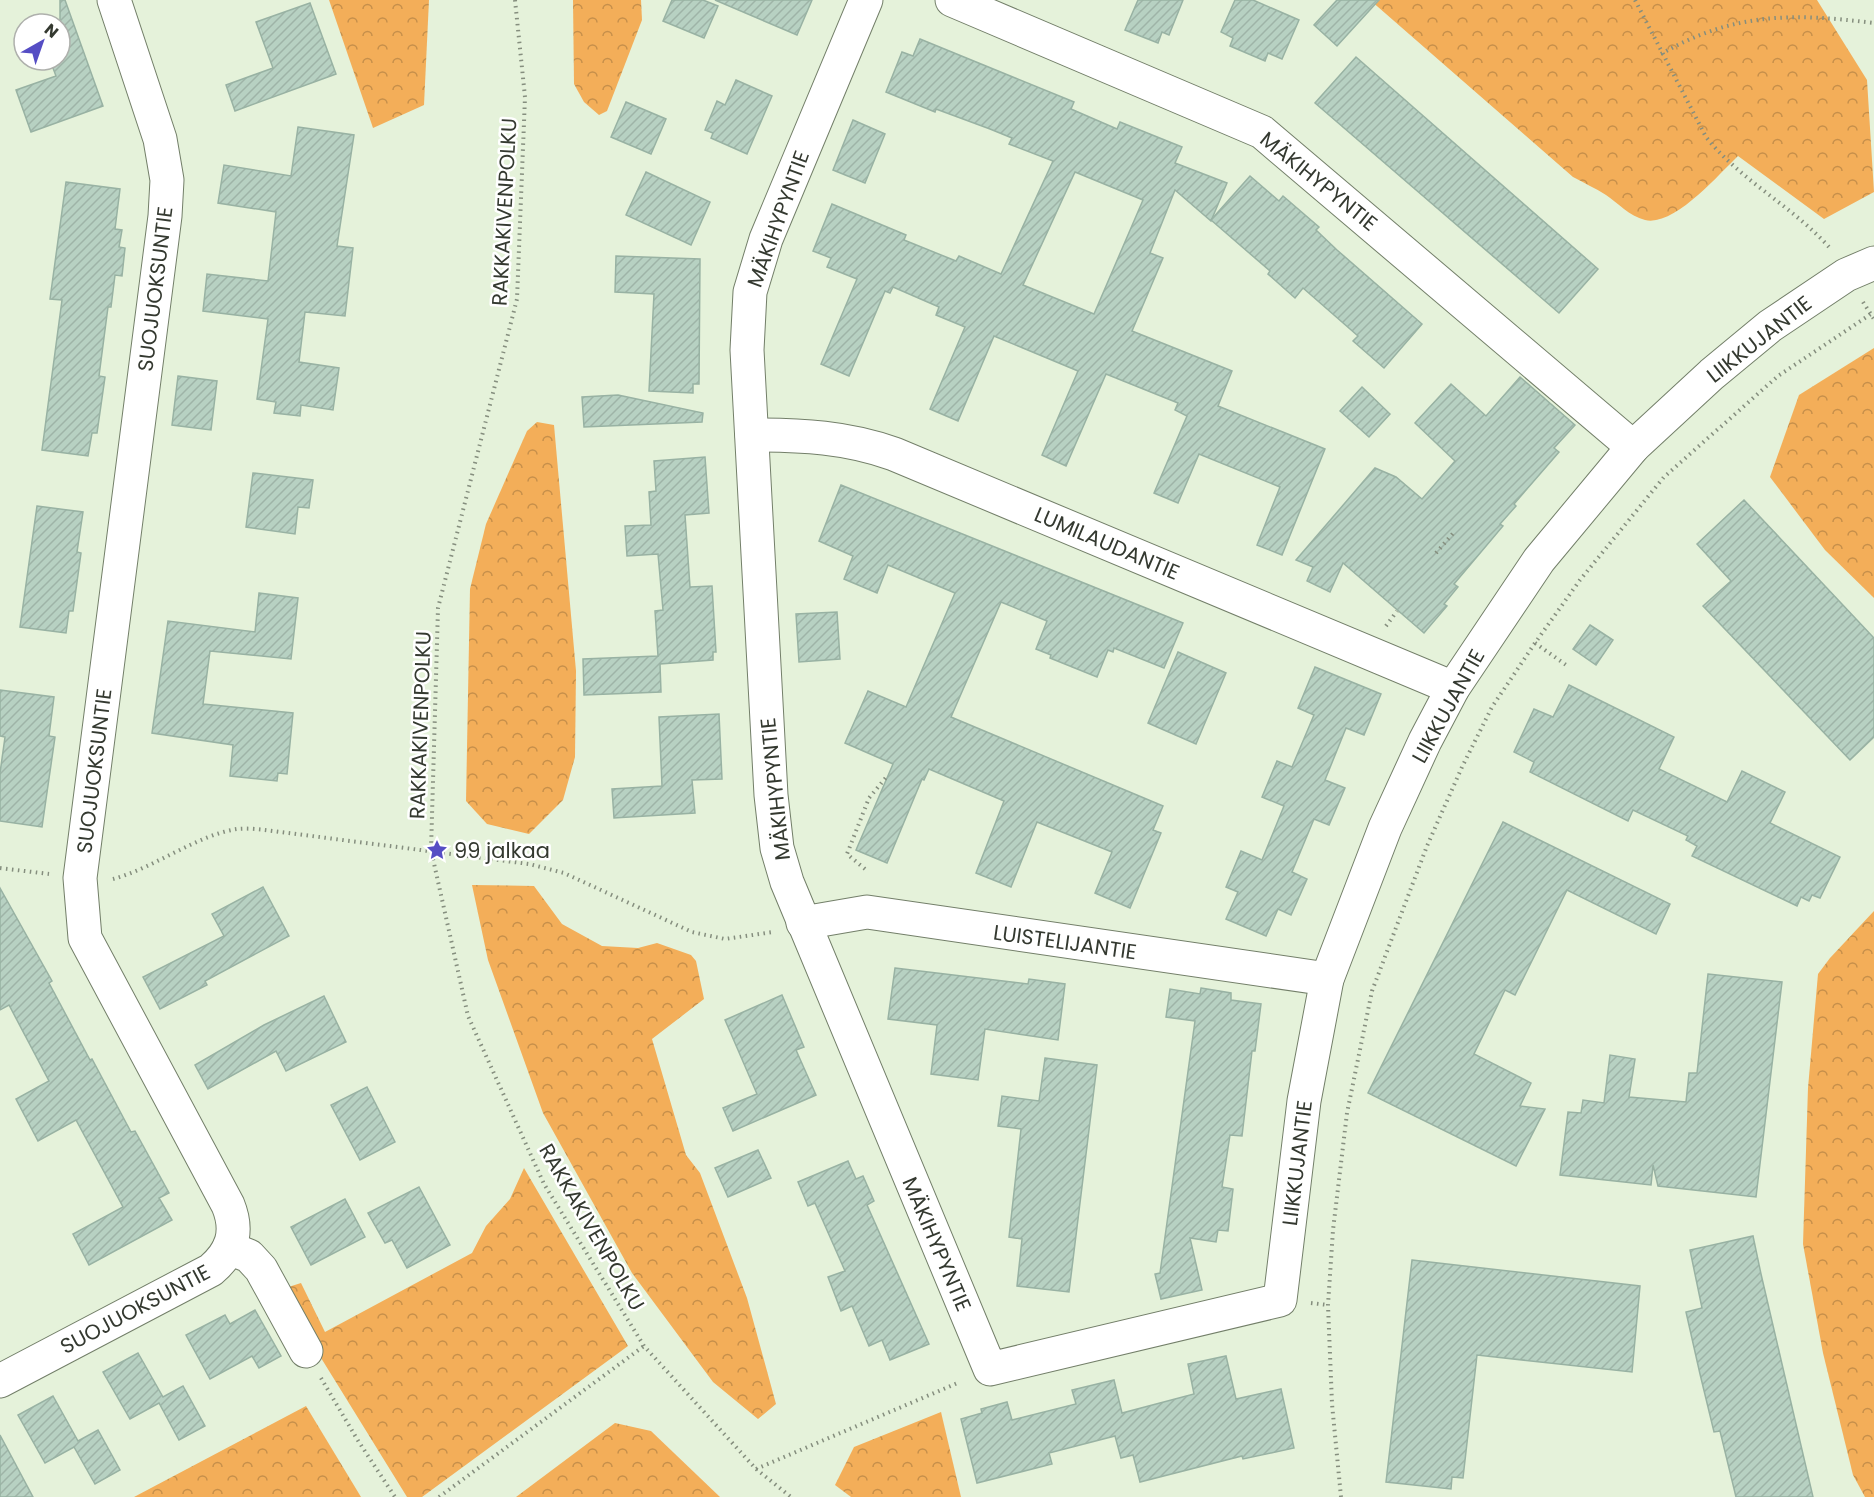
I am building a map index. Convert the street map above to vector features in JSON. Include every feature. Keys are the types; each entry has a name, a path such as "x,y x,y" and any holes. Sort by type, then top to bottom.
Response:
{"street":[{"name":"SUOJUOKSUNTIE","path":"0,1381 210,1270 221,1261 234,1234 233,1218 228,1205 85,938 80,878 165,216 167,180 160,139 114,0"},
{"name":"MÄKIHYPYNTIE","path":"866,0 766,239 755,272 748,315 752,435 772,806 777,848 802,923 990,1369"},
{"name":"MÄKIHYPYNTIE","path":"952,0 1262,132 1633,447"},
{"name":"LIIKKUJANTIE","path":"990,1369 1280,1300 1304,1101 1327,980 1385,828 1425,741 1453,688 1539,560 1633,447 1712,374 1762,333 1860,269"},
{"name":"LUMILAUDANTIE","path":"752,435 809,435 864,443 1453,688"},
{"name":"LUISTELIJANTIE","path":"802,923 867,912 1327,980"},
{"path":"229,1248 249,1256 261,1269 306,1351"}],"path":[{"name":"RAKKAKIVENPOLKU","path":"515,0 525,97 517,299 438,608 431,850 468,1016 544,1184 644,1346 756,1469 791,1497"},
{"path":"1635,0 1660,54 1706,137 1718,153 1808,224 1830,248 1860,269 1874,319"},
{"path":"1660,54 1686,39 1758,18 1817,16 1874,23"},
{"path":"1341,1497 1332,1404 1328,1305 1333,1230 1347,1113 1372,991 1427,846 1462,767 1492,707 1535,643 1580,580 1664,477 1778,376 1872,313"},
{"path":"1436,553 1455,531"},
{"path":"1535,643 1569,667"},
{"path":"865,868 847,854 869,798 888,775"},
{"path":"0,868 105,881 131,874 211,837 238,829 265,830 529,864 564,873 673,924 710,936 739,939 786,929 802,923"},
{"path":"439,1497 644,1346"},
{"path":"306,1351 357,1439 395,1497"},
{"path":"756,1469 990,1369"}],"green space":[{"path":"329,0 429,0 424,105 373,128"},
{"path":"573,0 641,0 642,20 607,111 599,115 584,102 574,84"},
{"path":"1370,0 1817,0 1867,80 1874,192 1824,219 1738,156 1682,208 1657,220 1639,218 1606,195 1573,177"},
{"path":"1874,348 1874,598 1825,550 1770,477 1799,395"},
{"path":"537,422 554,425 576,671 575,757 563,800 529,834 487,824 466,801 470,589 486,524 527,431"},
{"path":"472,885 534,886 562,924 602,946 638,948 657,943 691,955 696,961 704,999 652,1039 686,1155 700,1173 747,1298 776,1404 758,1419 713,1382 632,1273 543,1113 488,960"},
{"path":"1874,911 1874,1497 1865,1497 1853,1475 1823,1353 1803,1244 1808,1088 1818,974"},
{"path":"524,1168 628,1346 422,1497 407,1497 279,1290 301,1283 325,1332 472,1253 486,1226 510,1199"},
{"path":"306,1406 361,1497 134,1497"},
{"path":"941,1412 961,1497 851,1497 835,1485 854,1447"},
{"path":"615,1423 651,1431 720,1497 516,1497"}],"building":[{"path":"60,0 65,0 69,12 60,12"},
{"path":"672,0 703,0 718,6 704,38 663,21"},
{"path":"715,0 812,0 797,35"},
{"path":"1138,0 1183,0 1169,35 1162,32 1158,43 1125,30"},
{"path":"1235,0 1253,0 1299,20 1282,59 1268,53 1265,61 1230,46 1233,38 1221,32"},
{"path":"1337,0 1379,0 1337,46 1314,25"},
{"path":"310,3 336,74 235,111 226,85 273,68 256,22"},
{"path":"72,20 103,106 31,132 16,90 56,76 54,72 72,72"},
{"path":"920,39 1074,102 1071,109 1117,129 1120,122 1182,147 1175,163 1227,183 1211,221 1175,190 1150,253 1163,258 1132,331 1232,371 1218,406 1325,449 1282,555 1257,545 1280,487 1199,454 1178,503 1154,493 1187,416 1175,410 1178,403 1106,374 1066,466 1042,455 1078,371 994,336 958,421 930,409 965,327 936,315 939,307 893,287 890,293 885,291 849,376 821,364 857,279 827,267 831,258 813,251 832,204 906,235 904,240 956,261 959,256 1001,274 1053,161 1009,144 1012,138 936,109 935,112 886,92 902,52 913,56","holes":["1075,172 1143,200 1094,314 1023,285"]},
{"path":"1356,57 1598,269 1559,313 1315,103"},
{"path":"736,80 772,96 747,154 711,138 713,133 705,130 717,101 725,105"},
{"path":"626,102 666,119 651,154 611,137"},
{"path":"853,120 885,134 865,183 833,170"},
{"path":"298,127 354,135 337,246 353,248 345,316 305,312 299,362 339,368 333,410 301,405 300,416 274,413 276,402 257,399 268,319 203,311 207,274 268,281 276,212 218,203 224,165 291,176"},
{"path":"646,172 710,202 691,245 626,215"},
{"path":"1250,176 1279,201 1283,196 1319,227 1316,230 1337,250 1422,324 1384,368 1353,341 1358,336 1303,288 1295,298 1268,274 1270,271 1211,220"},
{"path":"66,182 120,189 115,229 122,230 119,247 125,248 122,276 115,275 111,307 108,307 99,376 105,377 97,433 92,433 88,456 42,450 62,300 50,299"},
{"path":"616,256 700,259 699,384 693,384 693,393 649,391 654,294 615,292"},
{"path":"178,376 217,381 211,430 172,425"},
{"path":"1520,377 1575,425 1554,448 1559,452 1514,504 1516,506 1500,524 1503,526 1454,584 1458,587 1444,604 1447,606 1424,633 1343,563 1330,592 1307,581 1313,567 1296,560 1375,468 1396,477 1422,499 1455,461 1415,423 1451,384 1486,416"},
{"path":"1362,387 1390,414 1369,437 1340,411"},
{"path":"618,395 703,413 702,422 584,427 582,397"},
{"path":"705,457 709,513 685,515 690,587 712,586 716,652 713,652 713,660 660,664 661,692 584,695 583,659 658,656 655,611 663,610 658,554 627,556 625,526 651,525 649,492 656,491 654,461"},
{"path":"253,473 313,480 309,508 298,507 295,534 246,527"},
{"path":"841,485 1183,623 1164,668 1114,648 1113,652 1108,650 1097,677 1050,658 1051,655 1036,649 1047,621 1001,602 951,717 1163,806 1153,830 1161,833 1130,908 1095,893 1112,852 1037,822 1011,887 976,873 1004,801 929,769 924,780 922,779 887,863 856,850 893,764 845,743 868,691 906,707 955,593 888,565 877,593 844,579 853,556 819,541"},
{"path":"1744,500 1874,638 1874,737 1850,760 1703,606 1731,581 1697,544"},
{"path":"37,506 83,512 77,552 81,553 73,611 69,611 66,633 20,627"},
{"path":"259,593 298,598 291,659 210,651 203,704 293,713 287,774 278,773 277,781 230,776 233,745 152,733 168,621 255,632"},
{"path":"837,612 840,659 799,662 796,614"},
{"path":"1590,625 1613,640 1596,665 1573,649"},
{"path":"1178,652 1226,673 1196,744 1148,723"},
{"path":"1315,667 1381,694 1364,735 1346,728 1325,780 1345,788 1329,825 1314,819 1292,872 1307,879 1291,915 1278,909 1266,936 1226,919 1238,892 1226,887 1241,851 1262,860 1284,806 1262,797 1277,761 1292,767 1314,715 1298,708"},
{"path":"1569,685 1674,737 1659,769 1727,802 1742,771 1785,792 1770,823 1840,857 1820,898 1812,895 1809,901 1801,897 1797,906 1692,856 1697,846 1686,840 1688,836 1633,810 1628,821 1530,772 1534,762 1514,752 1534,709 1553,717"},
{"path":"0,690 54,697 49,736 55,737 42,827 0,821 0,773 5,737 0,736"},
{"path":"719,714 722,779 692,780 695,813 614,818 612,789 662,786 659,717"},
{"path":"1503,822 1670,904 1656,934 1567,890 1515,995 1505,990 1474,1054 1531,1083 1520,1106 1545,1109 1516,1166 1368,1093"},
{"path":"263,887 289,936 205,981 207,985 160,1009 143,977 224,936 212,914"},
{"path":"0,888 52,981 49,983 90,1060 92,1059 131,1132 135,1131 169,1193 159,1198 172,1220 89,1265 73,1234 123,1207 76,1120 38,1141 16,1099 49,1081 9,1005 0,1010"},
{"path":"895,968 1028,984 1029,979 1065,984 1058,1040 985,1029 978,1080 931,1074 937,1025 888,1019"},
{"path":"1708,974 1782,982 1756,1197 1658,1186 1653,1165 1651,1185 1560,1175 1568,1112 1581,1113 1583,1100 1604,1103 1610,1055 1635,1059 1629,1097 1686,1102 1689,1073 1697,1073"},
{"path":"1201,988 1231,993 1231,1000 1261,1004 1255,1051 1252,1051 1242,1136 1230,1135 1222,1187 1233,1189 1228,1231 1218,1230 1216,1242 1190,1238 1202,1290 1161,1299 1155,1274 1160,1273 1195,1021 1166,1017 1170,989 1200,994"},
{"path":"782,995 804,1047 796,1050 816,1095 733,1131 723,1108 757,1094 725,1020"},
{"path":"324,996 346,1042 286,1071 276,1051 208,1089 195,1065 264,1025"},
{"path":"1045,1058 1097,1065 1069,1292 1017,1286 1022,1239 1009,1237 1021,1129 998,1126 1002,1096 1039,1101"},
{"path":"367,1087 395,1142 360,1160 331,1105"},
{"path":"758,1150 771,1178 728,1197 715,1168"},
{"path":"848,1161 856,1179 863,1176 874,1201 867,1205 929,1344 890,1360 882,1340 869,1346 852,1306 841,1311 828,1277 845,1271 815,1203 808,1206 798,1182"},
{"path":"419,1187 450,1245 407,1268 392,1240 385,1243 368,1213"},
{"path":"345,1199 365,1237 311,1265 291,1227"},
{"path":"1753,1236 1813,1497 1736,1497 1720,1431 1714,1432 1700,1374 1686,1312 1702,1308 1690,1250"},
{"path":"1412,1260 1640,1286 1632,1372 1477,1355 1463,1478 1452,1477 1451,1489 1386,1482"},
{"path":"255,1310 281,1356 259,1368 252,1356 210,1379 186,1335 225,1315 230,1324"},
{"path":"138,1353 163,1397 183,1386 205,1426 179,1440 159,1403 130,1419 103,1372"},
{"path":"1226,1356 1236,1399 1281,1389 1294,1448 1243,1459 1242,1456 1140,1482 1133,1455 1121,1458 1115,1436 1049,1453 1052,1464 977,1483 961,1419 982,1413 981,1409 1007,1402 1012,1420 1076,1404 1072,1390 1114,1380 1122,1413 1194,1394 1188,1364"},
{"path":"53,1396 78,1441 98,1430 120,1470 95,1484 74,1447 45,1463 18,1415"},
{"path":"0,1435 33,1497 0,1497"}],"place":[{"name":"99 jalkaa","path":"437,850"}]}
